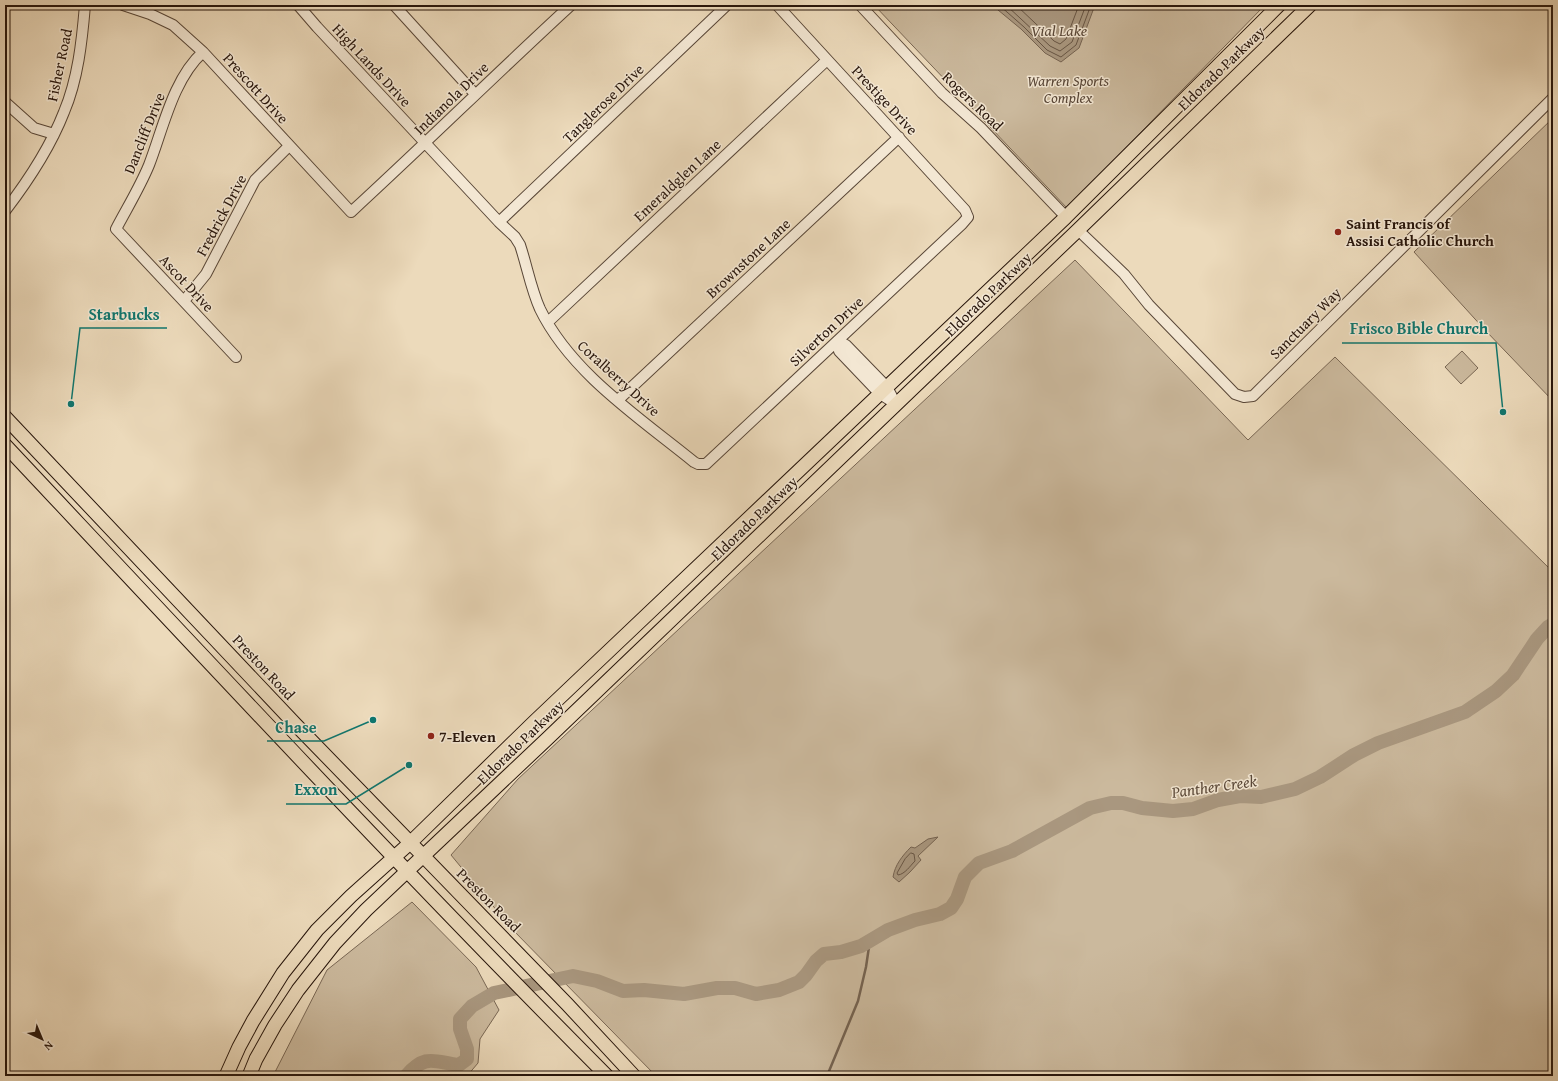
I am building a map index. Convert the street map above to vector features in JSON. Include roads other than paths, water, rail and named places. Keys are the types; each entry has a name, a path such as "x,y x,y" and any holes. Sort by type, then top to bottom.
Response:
{"main road":[{"name":"Eldorado Parkway","path":"226,1075 238,1047 253,1021 283,974 317,930 1066,217 1279,5"},
{"name":"Eldorado Parkway","path":"249,1076 256,1059 298,990 335,943 366,910 548,738 1078,230 1310,5"},
{"path":"1200,85 1212,99"},
{"path":"1066,217 1078,230"},
{"name":"Preston Road","path":"5,418 423,856 508,942 634,1076"},
{"path":"5,445 75,518 221,677 500,968 607,1076"},
{"path":"75,518 88,506"},
{"path":"648,614 662,628"},
{"path":"221,677 237,662"},
{"path":"533,723 548,738"}],"street":[{"name":"Fisher Road","path":"5,211 35,168 54,134 64,112 72,90 82,36 85,5"},
{"name":"Prescott Drive","path":"123,5 150,14 173,25 203,52 351,212"},
{"name":"High Lands Drive","path":"298,5 317,28 426,144"},
{"path":"394,5 475,94"},
{"name":"Prestige Drive","path":"777,5 965,210 968,217"},
{"name":"Rogers Road","path":"860,5 942,93 981,128 1066,217"},
{"name":"Indianola Drive","path":"351,212 426,144 564,7"},
{"name":"Tanglerose Drive","path":"499,222 722,7"},
{"name":"Dancliff Drive","path":"116,229 148,167 183,77 195,59 203,52"},
{"name":"Emeraldglen Lane","path":"548,322 827,60"},
{"name":"Sanctuary Way","path":"1078,230 1124,274 1149,305 1234,394 1244,397 1253,396 1553,98"},
{"path":"5,102 34,128 54,134"},
{"name":"Brownstone Lane","path":"618,400 899,137"},
{"name":"Coralberry Drive","path":"426,144 515,237 520,245 537,303 568,354 580,367 618,400 694,462 702,465"},
{"name":"Fredrick Drive","path":"184,301 206,274 255,180 289,146"},
{"name":"Silverton Drive","path":"702,465 706,464 838,341 968,217"},
{"name":"Ascot Drive","path":"116,229 236,357"},
{"path":"838,341 846,345 896,404"}],"water":[{"name":"Vial Lake","path":"992,5 1095,5 1079,48 1061,62 1045,53 1021,29"},
{"path":"938,837 918,856 921,860 899,882 893,877 899,861 911,847 915,848 928,839"}],"waterway":[{"name":"Panther Creek","path":"406,1076 419,1064 425,1062 437,1061 459,1065 467,1059 467,1049 460,1029 460,1019 472,1006 494,993 573,976 597,981 623,991 644,990 684,994 717,988 735,988 756,994 779,990 799,982 816,961 824,954 841,952 861,946 888,930 915,920 940,914 951,908 957,899 965,877 979,863 1012,851 1090,808 1111,803 1123,803 1142,808 1173,811 1193,809 1218,800 1240,796 1261,797 1295,789 1320,777 1354,755 1378,743 1465,712 1496,691 1513,675 1537,639 1548,627 1553,624"},
{"name":"Panther Creek","path":"827,1076 858,1001 866,967 870,940"}],"place":[{"name":"Saint Francis of Assisi Catholic Church","path":"1338,232"},
{"name":"Starbucks","path":"71,404"},
{"name":"Frisco Bible Church","path":"1503,412"},
{"name":"Chase","path":"373,720"},
{"name":"7-Eleven","path":"431,736"},
{"name":"Exxon","path":"409,765"}],"park label":[{"name":"Warren Sports Complex","path":"1068,88"}]}
